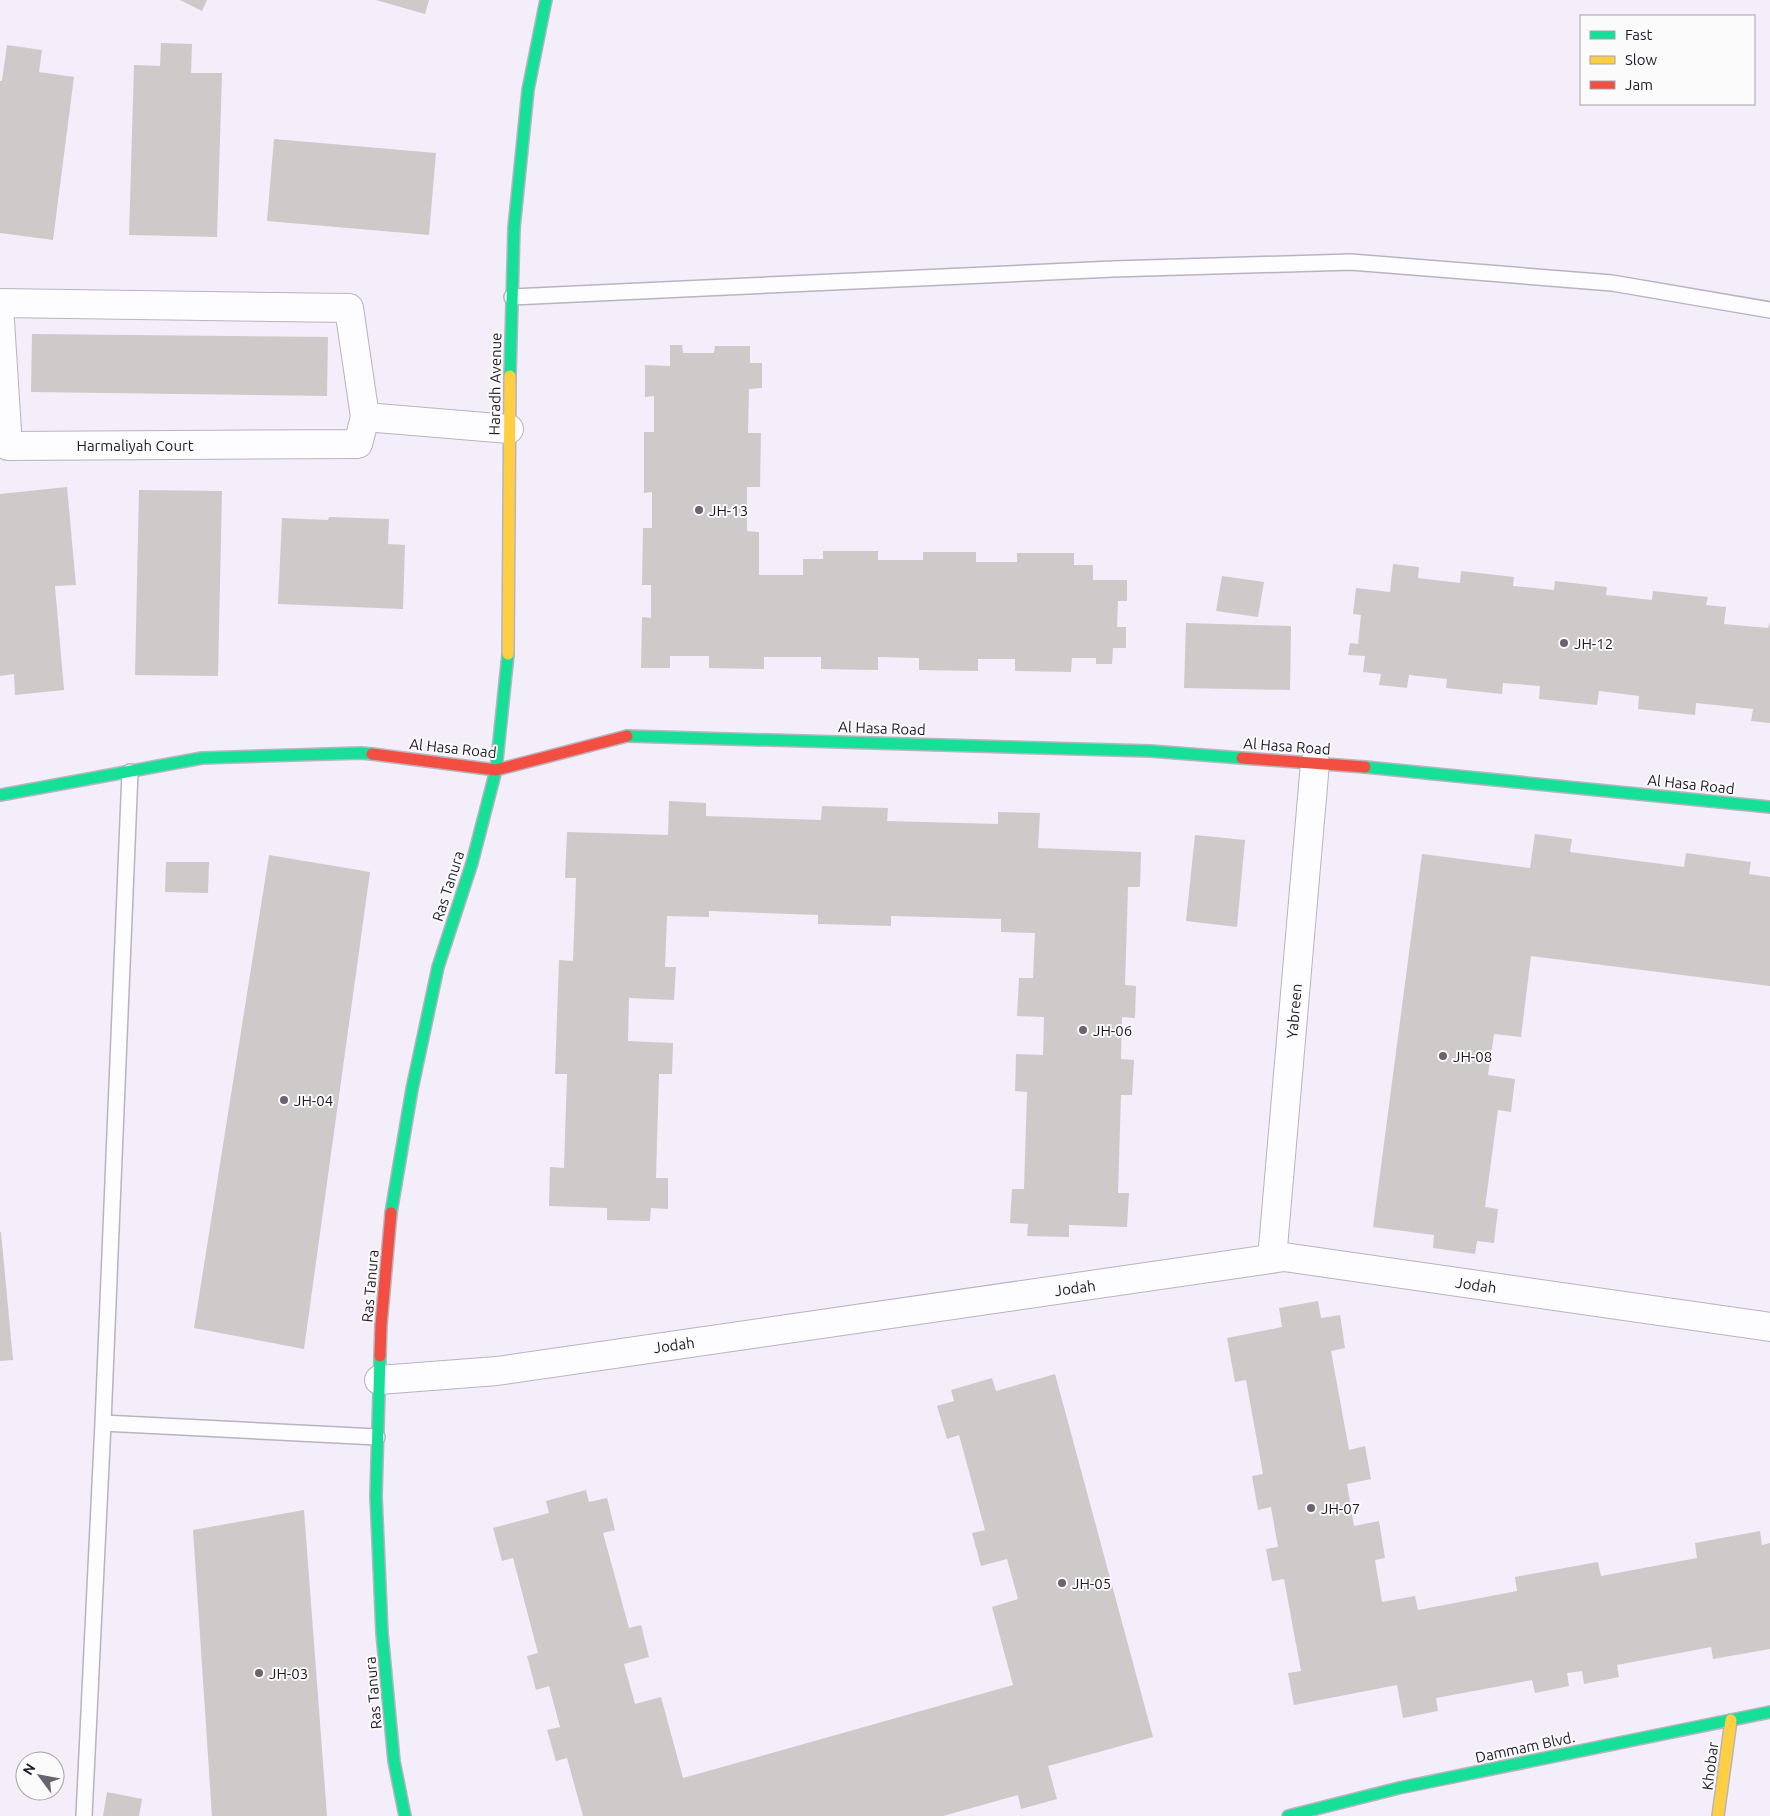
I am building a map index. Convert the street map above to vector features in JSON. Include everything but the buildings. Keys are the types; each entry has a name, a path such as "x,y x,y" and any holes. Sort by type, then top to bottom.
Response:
{"main road":[{"name":"Haradh Avenue","path":"496,770 510,644 509,428 514,228 528,90 546,0"},
{"name":"Al Hasa Road","path":"0,795 202,758 361,753 496,770 626,736 1150,751 1393,769 1770,807"},
{"name":"Ras Tanura","path":"405,1816 394,1761 382,1633 376,1496 380,1325 393,1196 412,1089 438,966 472,864 496,770"},
{"name":"Dammam Blvd.","path":"1288,1816 1399,1788 1770,1712"},
{"name":"Khobar","path":"1718,1816 1731,1720"}],"street":[{"name":"Harmaliyah Court","path":"0,303 349,308 365,417 358,444 8,446 0,321"},
{"path":"365,417 509,428"},
{"name":"Yabreen","path":"1272,1259 1315,763"},
{"name":"Jodah","path":"379,1380 497,1370 1284,1257 1770,1327"}],"lane":[{"path":"512,297 1104,269 1351,262 1612,283 1770,310"},
{"path":"84,1816 103,1424 130,772"},
{"path":"103,1424 377,1437"}],"traffic: fast":[{"path":"510,376 514,228 528,90 546,0"},
{"path":"391,1213 412,1089 438,967 472,863 496,770 508,654"},
{"path":"627,736 1150,751 1242,758"},
{"path":"0,795 202,758 372,754"},
{"path":"1365,767 1770,807"},
{"path":"380,1356 376,1496 382,1633 394,1761 405,1816"},
{"path":"1288,1816 1399,1788 1770,1712"}],"traffic: slow":[{"path":"508,654 510,376"},
{"path":"1718,1816 1731,1720"}],"traffic: jam":[{"path":"372,754 496,770 627,736"},
{"path":"1242,758 1365,767"},
{"path":"380,1356 391,1213"}],"place":[{"name":"JH-13","path":"699,510"},
{"name":"JH-12","path":"1564,643"},
{"name":"JH-06","path":"1083,1030"},
{"name":"JH-08","path":"1443,1056"},
{"name":"JH-04","path":"284,1100"},
{"name":"JH-07","path":"1311,1508"},
{"name":"JH-05","path":"1062,1583"},
{"name":"JH-03","path":"259,1673"}]}
